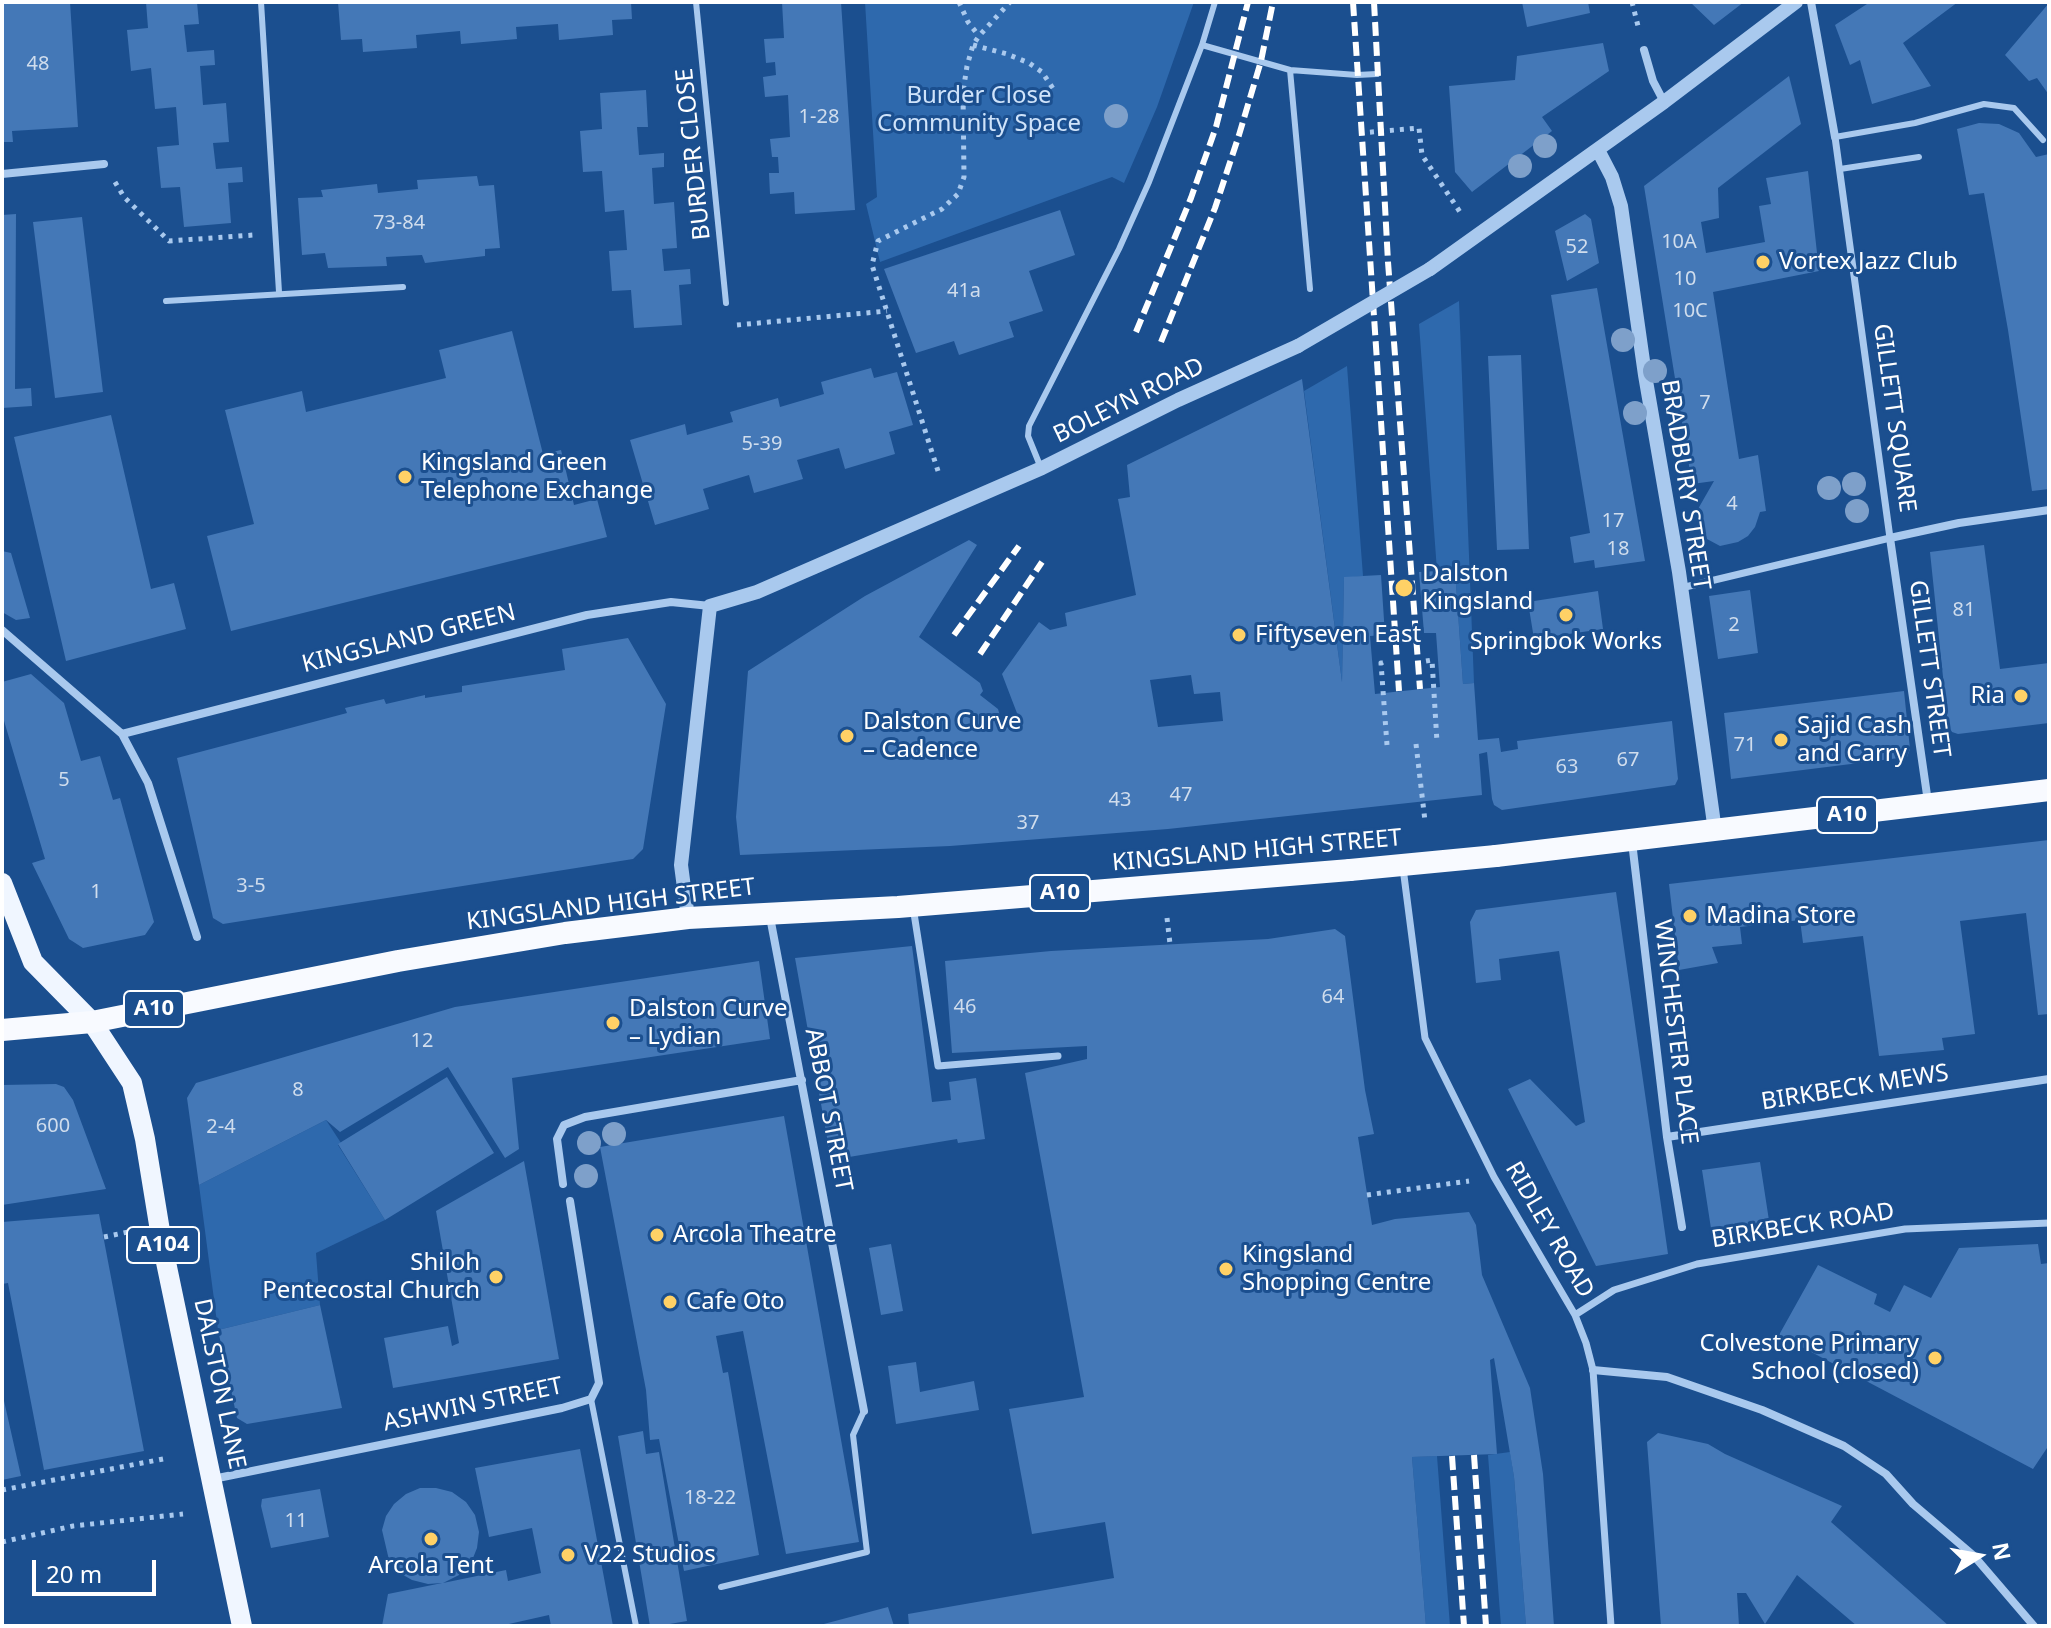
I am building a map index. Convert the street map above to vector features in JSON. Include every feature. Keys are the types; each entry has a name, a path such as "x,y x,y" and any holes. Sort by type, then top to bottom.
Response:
{"highway":[{"name":"KINGSLAND HIGH STREET","path":"92,1022 398,961 565,933 688,918 913,906 1403,866 2049,790"},
{"name":"A10","path":"2,1030 92,1022"}],"main road":[{"name":"A104","path":"2,883 33,962 92,1022"},
{"name":"DALSTON LANE","path":"92,1022 132,1083 242,1626"}],"street":[{"name":"BOLEYN ROAD","path":"710,606 757,592 1042,468 1178,400 1298,346 1430,269 1664,102 1796,2"},
{"path":"1811,2 1835,137"},
{"path":"1644,50 1653,81 1664,102"},
{"name":"GILLETT SQUARE","path":"1681,588 1890,538 1835,137"},
{"name":"BRADBURY STREET","path":"1598,150 1612,177 1621,206 1645,375 1681,588 1715,831"},
{"path":"2,174 104,164"},
{"path":"1890,538 1959,523 2049,510"},
{"name":"GILLETT STREET","path":"1890,538 1928,805"},
{"name":"KINGSLAND GREEN","path":"122,734 587,615 671,602 710,606"},
{"path":"688,918 681,865 710,606"},
{"path":"2,630 122,734 148,783 197,937"},
{"name":"WINCHESTER PLACE","path":"1632,841 1667,1137 1682,1227"},
{"name":"RIDLEY ROAD","path":"1403,866 1425,1038 1494,1177 1575,1315 1593,1370 1611,1626"},
{"path":"913,906 938,1066 1058,1056"},
{"name":"ABBOT STREET","path":"770,912 864,1411"},
{"name":"BIRKBECK MEWS","path":"1667,1137 2049,1079"},
{"path":"563,1184 557,1139 564,1125 585,1117 802,1080"},
{"name":"ASHWIN STREET","path":"212,1479 562,1408 591,1399 599,1383 570,1201"},
{"name":"BIRKBECK ROAD","path":"1575,1315 1614,1290 1697,1264 1905,1229 2049,1223"},
{"path":"1593,1370 1667,1377 1762,1410 1844,1446 1886,1474 1913,1504 1974,1556 2034,1626"}],"lane":[{"path":"261,2 279,292"},
{"name":"BURDER CLOSE","path":"696,2 726,303"},
{"path":"1042,468 1028,436 1029,426 1119,249 1149,182 1202,45 1215,2"},
{"path":"1202,45 1290,70 1377,74"},
{"path":"1290,70 1310,289"},
{"path":"1835,137 1915,123 1984,104 2014,108 2043,140"},
{"path":"1840,169 1919,157"},
{"path":"166,301 403,287"},
{"path":"591,1399 636,1626"},
{"path":"721,1587 867,1552 853,1435 864,1411"}],"path":[{"path":"959,2 979,36"},
{"path":"938,471 872,265 878,241 942,209 958,194 964,177 963,92 973,45 1010,2"},
{"path":"973,45 1029,63 1042,72 1054,90"},
{"path":"1360,133 1419,128 1422,155 1461,214"},
{"path":"104,164 124,197 169,241 275,233"},
{"path":"726,303 729,326 887,311"},
{"path":"1426,661 1432,660 1437,742"},
{"path":"1387,663 1381,663 1387,745"},
{"path":"1416,744 1425,821"},
{"path":"1167,918 1170,944"},
{"path":"1367,1195 1494,1177"},
{"path":"104,1237 128,1232"},
{"path":"2,1490 168,1458"},
{"path":"2,1542 73,1526 183,1514"}],"green space":[{"name":"Burder Close Community Space","path":"865,2 1194,2 1157,107 1124,183 1112,177 880,262 866,204 877,197"},
{"path":"1459,301 1474,683 1463,684 1455,570 1437,571 1419,324"},
{"path":"1347,366 1363,576 1344,578 1342,682 1304,391"},
{"path":"326,1120 385,1220 316,1253 320,1305 218,1330 199,1185"},
{"path":"1510,1452 1526,1626 1501,1626 1488,1455"},
{"path":"1437,1456 1450,1626 1426,1626 1412,1457"}],"building":[{"path":"2,2 70,2 78,127 12,131 13,142 2,142"},
{"path":"146,2 197,2 199,24 184,25 187,52 214,50 215,65 200,66 203,105 226,103 229,142 213,143 216,169 242,167 243,182 228,183 231,223 184,227 180,187 161,188 157,147 179,145 176,107 155,109 151,68 131,71 127,30 148,28"},
{"path":"338,2 631,2 632,19 612,20 613,35 559,40 558,24 516,27 517,39 461,44 460,31 416,35 417,48 363,52 362,39 341,40"},
{"path":"782,2 841,2 855,210 795,214 794,192 770,194 769,173 779,173 778,157 772,157 770,139 790,137 788,95 765,97 763,77 776,75 775,62 766,63 764,39 784,38"},
{"path":"1522,2 1588,2 1590,13 1527,27"},
{"path":"1690,2 1744,2 1714,25"},
{"path":"1870,2 1958,2 1903,43 1931,86 1872,104 1860,60 1850,65 1835,25"},
{"path":"2049,3 2049,95 2037,78 2029,81 2005,55"},
{"path":"1603,43 1609,71 1542,117 1552,131 1472,192 1455,172 1449,86 1515,80 1517,56"},
{"path":"1789,76 1801,124 1718,188 1719,218 1701,222 1706,253 1765,242 1759,206 1771,204 1766,178 1808,171 1819,271 1713,292 1739,459 1758,455 1766,511 1760,512 1748,536 1720,546 1707,539 1698,524 1698,509 1714,481 1692,484 1644,186"},
{"path":"646,90 648,127 637,127 639,155 664,153 664,167 652,168 654,204 674,202 677,248 662,249 664,271 690,269 691,284 679,285 682,325 634,328 631,290 612,291 609,251 627,250 624,210 605,212 602,171 583,172 580,131 602,129 600,93"},
{"path":"1979,123 1999,124 2019,133 2036,157 2049,154 2049,489 2032,491 1984,193 1969,195 1957,129"},
{"path":"477,176 479,186 494,185 500,248 485,249 485,256 425,263 422,255 386,257 387,266 328,268 325,253 302,255 298,198 323,197 321,190 377,184 378,193 418,189 417,180"},
{"path":"1060,210 1075,255 1029,271 1043,311 1009,322 1014,337 959,355 954,341 916,353 884,269"},
{"path":"16,214 15,389 31,388 32,406 2,408 2,215"},
{"path":"1585,214 1591,219 1599,263 1567,281 1555,231"},
{"path":"82,217 103,392 55,398 33,222"},
{"path":"1597,288 1645,561 1595,568 1594,560 1574,563 1570,537 1590,533 1551,295"},
{"name":"Kingsland Green Telephone Exchange","path":"512,331 543,454 561,450 574,505 597,499 607,537 231,631 207,536 254,524 225,410 302,391 306,412 446,378 439,350"},
{"path":"1521,355 1529,549 1497,550 1488,356"},
{"path":"871,368 874,378 897,372 913,425 889,432 895,454 845,469 839,448 797,460 803,479 754,493 749,475 703,489 709,509 655,525 630,440 685,424 687,435 733,422 730,412 778,398 780,407 824,394 821,382"},
{"path":"1302,379 1342,682 1344,577 1381,575 1385,635 1370,636 1375,694 1440,687 1436,633 1424,633 1419,572 1455,570 1463,684 1474,683 1478,740 1499,738 1501,752 1518,749 1517,741 1672,721 1678,779 1675,785 1502,810 1494,805 1492,799 1487,752 1479,754 1482,795 1168,829 950,846 740,855 736,817 748,671 865,596 969,540 977,545 919,637 980,683 983,691 980,695 998,709 1003,726 1020,721 1002,674 1039,622 1050,630 1067,626 1065,613 1136,595 1118,499 1130,497 1127,465","holes":["1191,675 1194,694 1220,692 1223,721 1158,727 1150,680"]},
{"path":"111,415 151,589 174,583 186,629 66,661 14,437"},
{"path":"1984,545 2000,669 2049,663 2049,723 1958,734 1952,732 1948,725 1930,552"},
{"path":"2,551 11,553 30,618 16,620 2,612"},
{"path":"1750,590 1758,653 1718,659 1709,596"},
{"name":"Springbok Works","path":"1598,591 1603,629 1534,639 1528,602"},
{"path":"628,638 666,704 643,849 633,859 223,924 213,918 177,758 347,713 345,708 384,699 386,704 425,695 425,698 462,692 462,686 565,670 562,649"},
{"path":"31,674 64,703 81,761 100,756 113,800 120,798 154,922 145,935 83,948 69,939 32,863 45,859 2,714 2,682"},
{"path":"1904,691 1910,749 1907,757 1731,779 1724,713"},
{"path":"2049,840 2049,1014 2038,1015 2026,913 1960,921 1975,1034 1942,1038 1944,1050 1879,1056 1863,936 1803,943 1800,920 1740,927 1742,944 1712,947 1718,963 1679,970 1669,884"},
{"path":"1616,892 1668,1254 1596,1266 1508,1089 1530,1079 1576,1126 1585,1122 1559,951 1499,959 1501,980 1476,983 1470,922 1476,910"},
{"name":"Kingsland Shopping Centre","path":"1335,929 1345,936 1365,1090 1374,1134 1358,1137 1372,1225 1395,1219 1469,1212 1476,1225 1482,1275 1530,1388 1543,1474 1554,1626 1526,1626 1514,1477 1494,1358 1490,1360 1497,1454 1412,1457 1426,1626 909,1626 908,1614 1114,1578 1105,1522 1032,1534 1009,1409 1084,1397 1025,1073 1087,1059 1087,1046 952,1053 945,961 1051,951 1268,939"},
{"path":"912,946 932,1102 951,1100 949,1082 976,1078 985,1139 958,1143 957,1139 831,1160 795,958"},
{"path":"759,961 770,1039 512,1078 519,1149 505,1158 448,1067 340,1132 326,1120 199,1185 187,1098 196,1083 455,1007"},
{"path":"447,1077 494,1153 385,1220 338,1144"},
{"path":"56,1084 64,1087 73,1100 106,1189 2,1205 2,1085"},
{"path":"784,1116 859,1542 786,1554 743,1331 716,1336 723,1373 728,1372 759,1555 684,1571 659,1439 650,1440 646,1390 600,1147"},
{"name":"Shiloh Pentecostal Church","path":"524,1161 559,1359 393,1388 384,1338 448,1326 452,1346 459,1343 436,1211"},
{"path":"1760,1162 1770,1227 1712,1235 1702,1170"},
{"path":"99,1214 144,1451 44,1470 8,1283 2,1284 2,1222"},
{"path":"891,1244 903,1311 881,1315 869,1248"},
{"name":"Colvestone Primary School (closed)","path":"2038,1244 2041,1264 2049,1263 2049,1445 2033,1469 1779,1335 1818,1265 1877,1294 1874,1304 1890,1312 1904,1285 1931,1298 1959,1248"},
{"path":"320,1305 342,1408 247,1424 237,1418 218,1330"},
{"path":"916,1362 920,1392 974,1381 979,1410 896,1424 888,1366"},
{"path":"2,1392 21,1476 2,1480"},
{"path":"643,1431 646,1454 659,1452 687,1621 658,1626 650,1626 618,1436"},
{"path":"1658,1433 1708,1444 1842,1506 1831,1522 1949,1626 1857,1626 1797,1575 1765,1624 1746,1593 1737,1593 1739,1626 1661,1626 1647,1442"},
{"path":"580,1449 613,1626 551,1626 549,1615 500,1626 382,1626 388,1594 442,1583 412,1580 398,1572 389,1560 382,1530 394,1504 420,1488 436,1488 452,1492 466,1502 475,1515 479,1532 471,1563 459,1575 443,1583 506,1570 508,1581 541,1573 532,1528 489,1537 475,1468"},
{"path":"320,1489 329,1537 271,1548 262,1499"},
{"path":"888,1607 894,1626 820,1626 820,1625"}],"railway":[{"path":"1136,332 1191,198 1216,127 1248,2"},
{"path":"1161,342 1215,208 1261,61 1273,2"},
{"path":"1353,2 1399,691"},
{"path":"1374,2 1388,262 1420,689"},
{"path":"954,635 1019,546"},
{"path":"980,654 1042,562"},
{"path":"1474,1455 1486,1626"},
{"path":"1452,1456 1464,1626"}],"place":[{"name":"Vortex Jazz Club","path":"1763,262"},
{"name":"Kingsland Green Telephone Exchange","path":"405,477"},
{"name":"Dalston Kingsland","path":"1404,588"},
{"name":"Springbok Works","path":"1566,615"},
{"name":"Fiftyseven East","path":"1239,635"},
{"name":"Ria","path":"2021,696"},
{"name":"Dalston Curve – Cadence","path":"847,736"},
{"name":"Sajid Cash and Carry","path":"1781,740"},
{"name":"Madina Store","path":"1690,916"},
{"name":"Dalston Curve – Lydian","path":"613,1023"},
{"name":"Arcola Theatre","path":"657,1235"},
{"name":"Kingsland Shopping Centre","path":"1226,1269"},
{"name":"Shiloh Pentecostal Church","path":"496,1277"},
{"name":"Cafe Oto","path":"670,1302"},
{"name":"Colvestone Primary School (closed)","path":"1935,1358"},
{"name":"Arcola Tent","path":"431,1539"},
{"name":"V22 Studios","path":"568,1555"}]}
